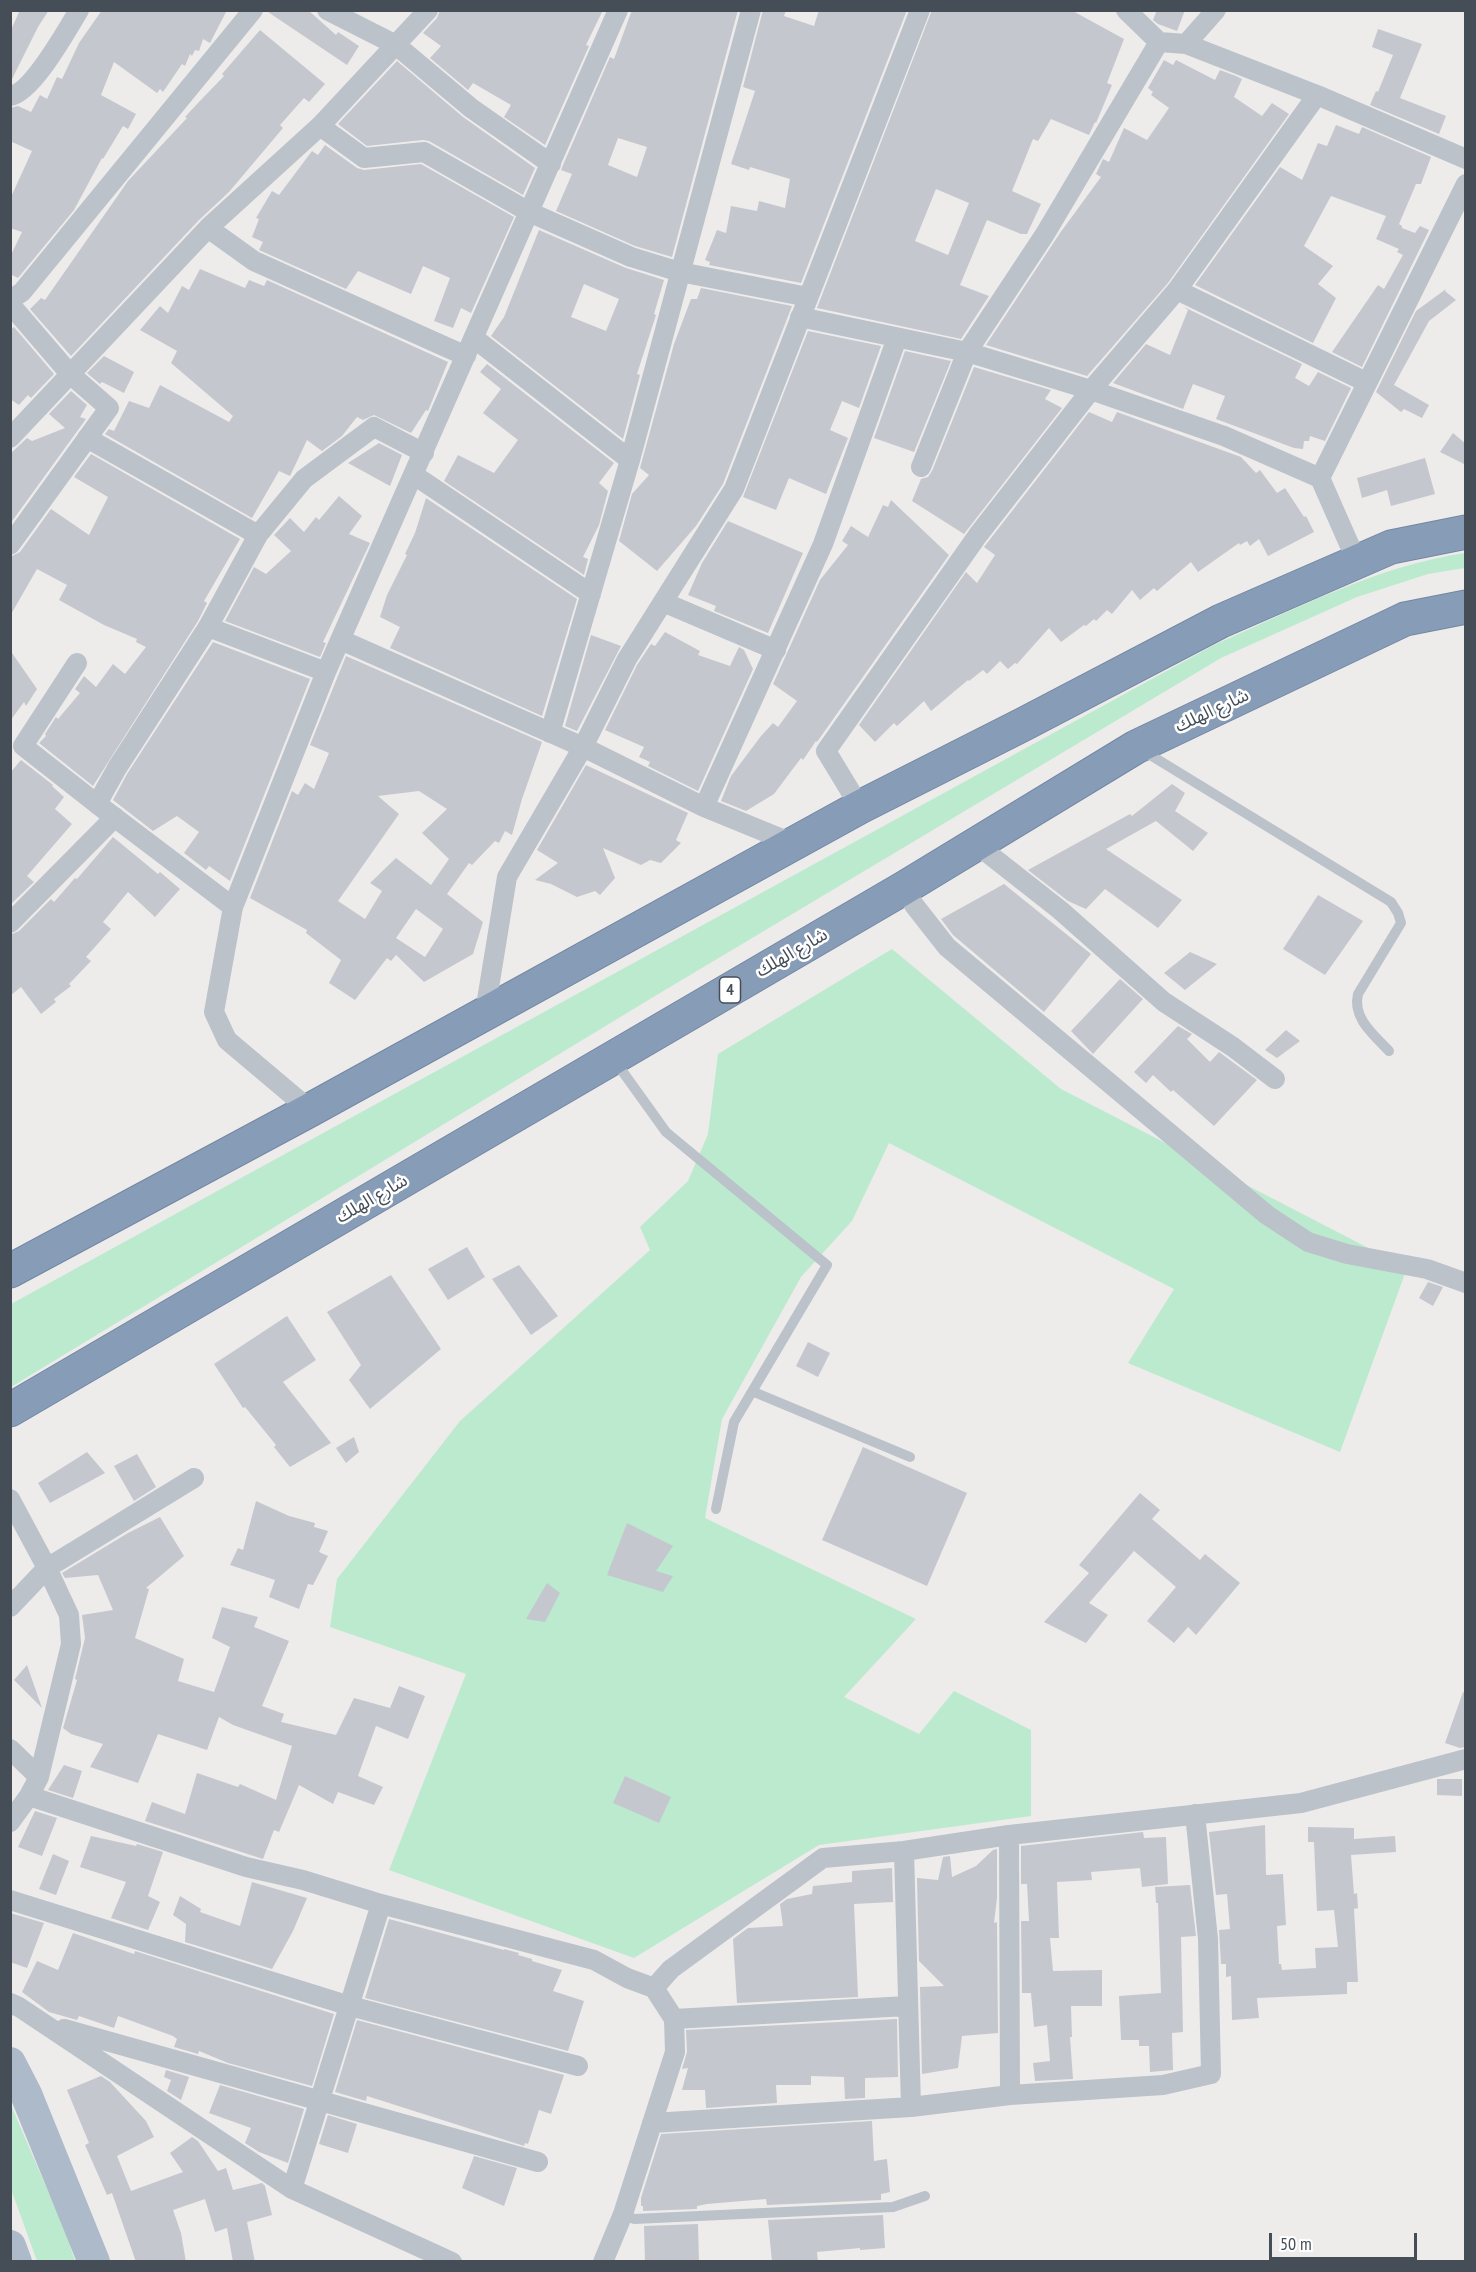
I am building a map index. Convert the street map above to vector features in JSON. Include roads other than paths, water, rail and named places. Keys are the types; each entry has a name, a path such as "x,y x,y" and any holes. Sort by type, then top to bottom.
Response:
{"highway":[{"path":"10,1271 310,1110 792,843 1221,621 1390,547 1466,532"},
{"name":"شارع الهلك","path":"10,1410 904,888 1137,747 1405,620 1466,607"}],"main road":[{"path":"10,2063 26,2094 94,2262"}],"street":[{"path":"10,96 19,95 47,61 79,10"},
{"path":"10,545 109,408 70,374 13,296 253,10"},
{"path":"327,10 396,45 471,108 551,164"},
{"path":"10,438 208,228 320,126 428,10"},
{"path":"310,1110 227,1040 214,1012 233,907 326,672 618,10"},
{"path":"550,733 630,460 750,10"},
{"path":"485,1012 507,877 582,747 627,659 734,489 920,10"},
{"path":"1126,10 1159,42 1186,44 1317,95 1466,159"},
{"path":"1186,44 1216,10"},
{"path":"921,467 967,352 1045,234 1159,42"},
{"path":"860,807 826,751 978,535 1091,390 1177,290 1317,95"},
{"path":"320,126 364,158 424,152 529,212 631,257 680,272 808,297"},
{"path":"1320,478 1466,184"},
{"path":"208,228 254,261 466,356"},
{"path":"1177,290 1366,382"},
{"path":"800,317 967,352 1091,390 1224,436 1320,478 1357,562"},
{"path":"474,338 630,460"},
{"path":"704,807 823,544 897,338"},
{"path":"97,804 117,768 208,627 258,535 304,479 374,428 424,453"},
{"path":"87,438 258,535"},
{"path":"414,475 591,594"},
{"path":"663,602 776,650"},
{"path":"208,627 326,672"},
{"path":"341,640 582,747 704,807 792,843"},
{"path":"77,663 17,752 97,804 233,907"},
{"path":"10,923 115,817"},
{"path":"976,844 1060,910 1164,1002 1233,1047 1275,1079"},
{"path":"904,888 914,905 947,946 1267,1215 1308,1242 1347,1254 1427,1269 1466,1283"},
{"path":"10,1607 47,1568 194,1478"},
{"path":"10,1499 69,1615 71,1644 39,1777 29,1796 10,1822"},
{"path":"10,1749 39,1777"},
{"path":"654,1988 671,1969 823,1858 904,1851 1010,1835 1301,1803 1466,1759"},
{"path":"29,1796 246,1867 303,1880 381,1904 594,1960 627,1978 654,1988 674,2019 675,2052 623,2214 603,2262"},
{"path":"652,2123 911,2107 1010,2095 1163,2085 1210,2074 1208,1939 1195,1814"},
{"path":"1010,1835 1010,2095"},
{"path":"904,1851 911,2107"},
{"path":"10,1900 350,2006 578,2066"},
{"path":"292,2190 381,1904"},
{"path":"10,2003 46,2024 292,2190 452,2262"},
{"path":"674,2019 907,2006"},
{"path":"46,2024 538,2162"}],"lane":[{"path":"1137,747 1391,902 1398,912 1401,923 1358,994 1355,1003 1359,1017 1389,1051"},
{"path":"613,1058 666,1132 827,1264 735,1422 716,1509"},
{"path":"754,1392 910,1457"},
{"path":"623,2214 634,2219 892,2207 925,2196"}]}
